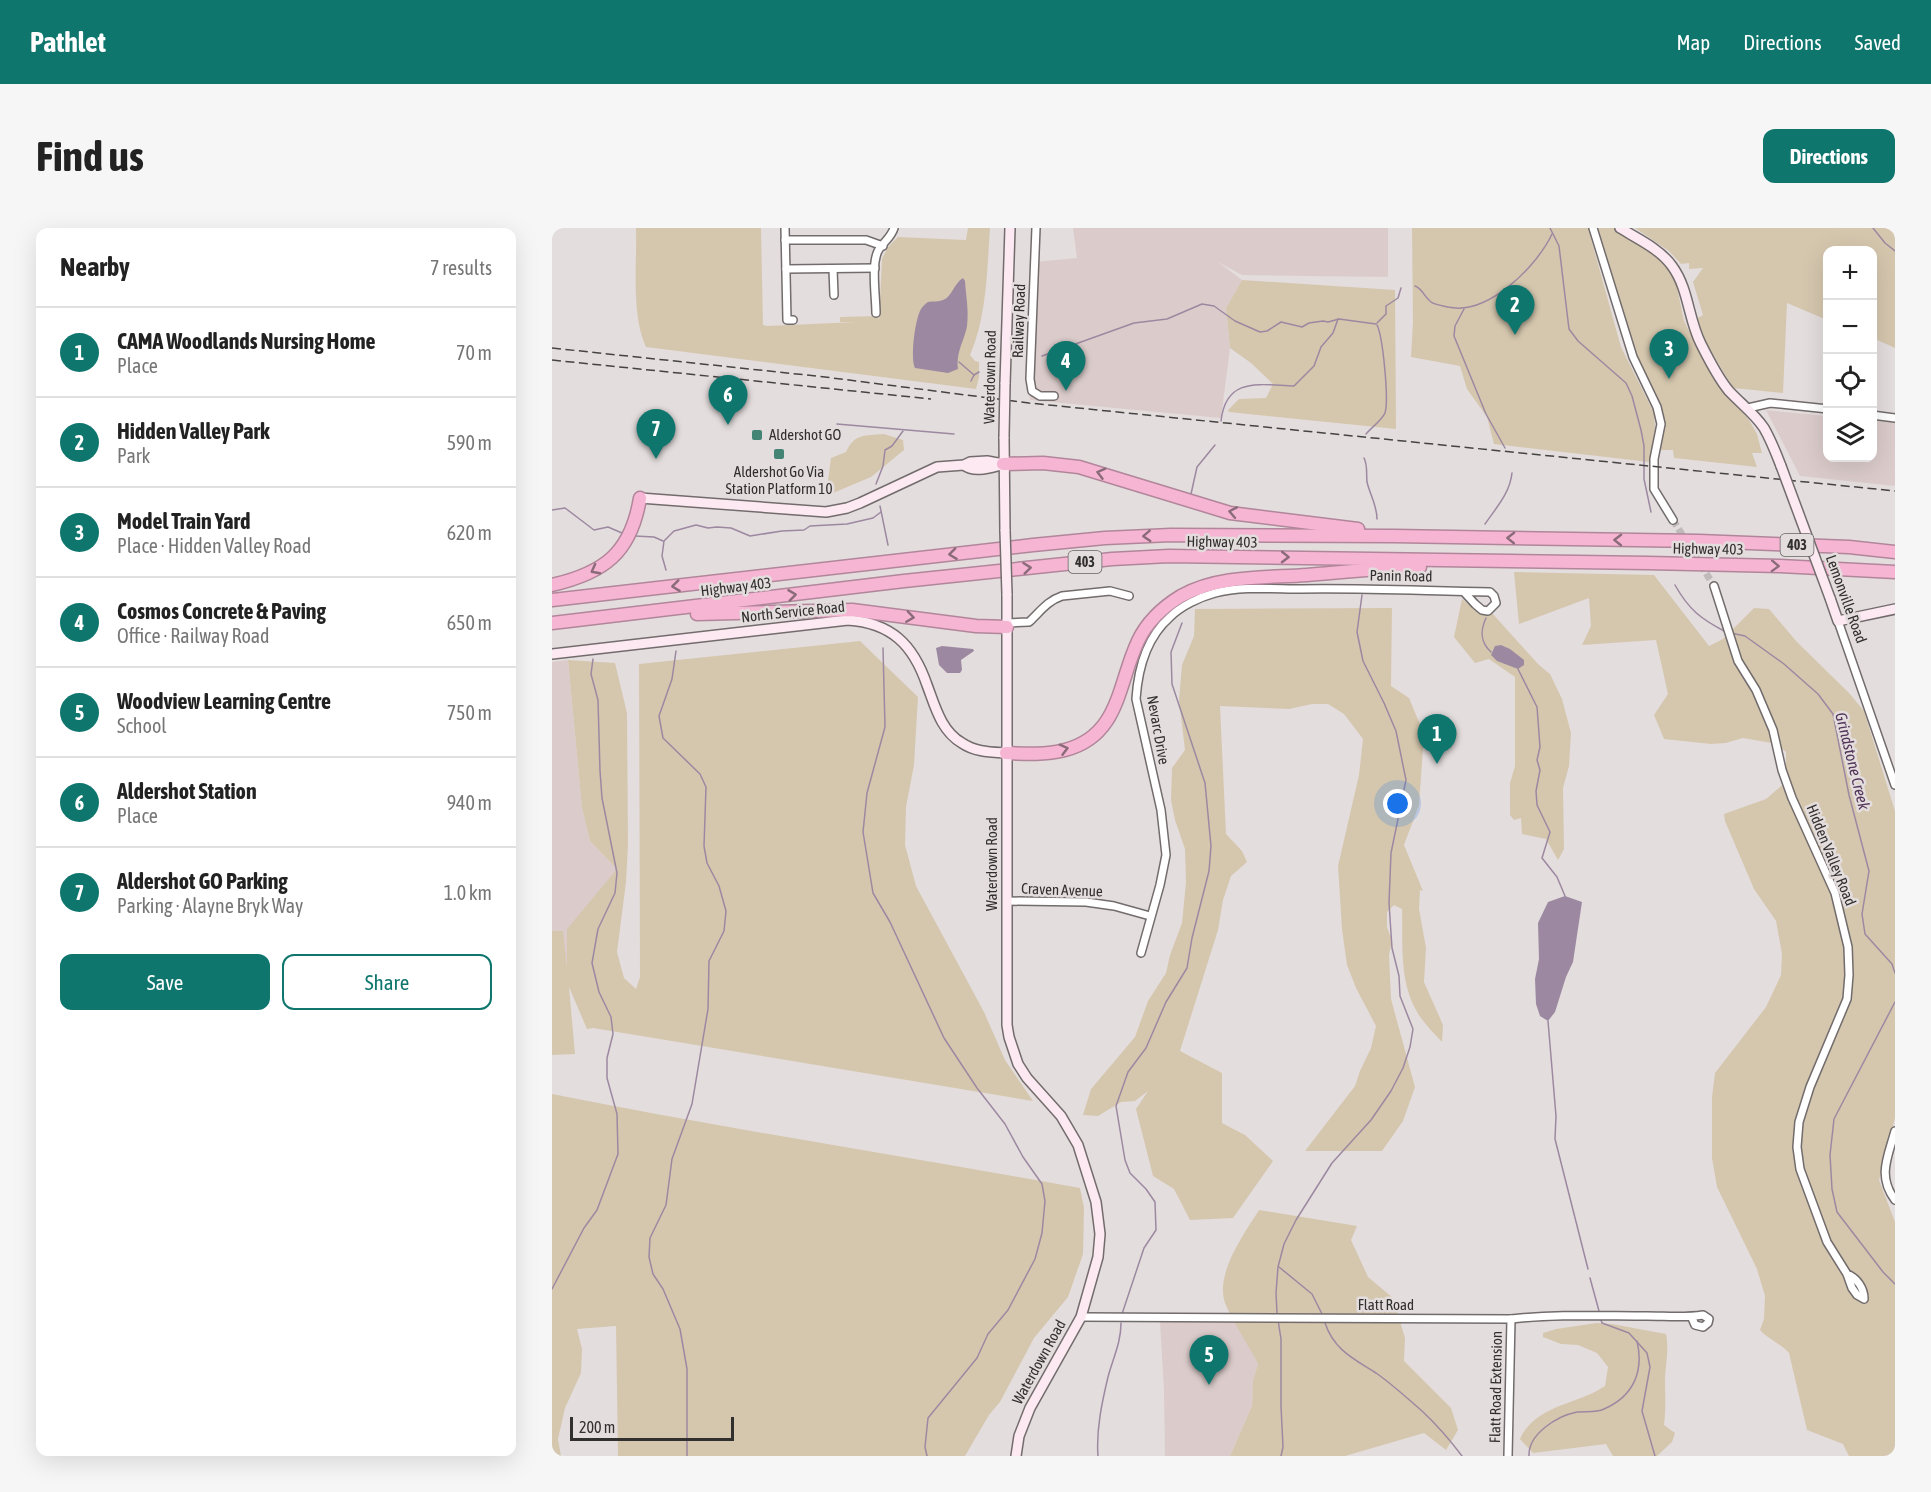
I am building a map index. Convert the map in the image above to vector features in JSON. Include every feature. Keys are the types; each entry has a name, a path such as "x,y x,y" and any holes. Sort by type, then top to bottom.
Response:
{"highway":[{"path":"1003,464 1043,463 1079,467 1230,513 1320,525 1458,537"},
{"path":"552,585 573,580 597,570 618,553 629,536 640,498"},
{"name":"Highway 403","path":"552,600 1105,538 1171,534 1699,541 1849,547 1895,552"},
{"name":"Highway 403","path":"552,623 892,582 1112,559 1169,556 1780,566 1895,572"},
{"path":"1006,753 1049,753 1076,746 1092,737 1115,707 1137,642 1149,624 1167,605 1192,591 1231,581 1413,567 1544,561"},
{"path":"630,615 852,610 976,626 1007,625"}],"street":[{"path":"785,228 787,320 793,320"},
{"path":"876,313 875,268 878,252 892,236 894,228"},
{"name":"Waterdown Road","path":"1010,228 1003,464 1007,594 1007,1009 1011,1043 1018,1064 1027,1078 1061,1116 1078,1145 1097,1210 1100,1234 1098,1257 1081,1317 1030,1408 1019,1436 1016,1456"},
{"name":"Railway Road","path":"1036,228 1030,379 1032,391 1040,396 1054,396"},
{"path":"1593,228 1633,357 1657,407 1661,424 1654,459 1654,489 1673,520"},
{"name":"Lemonville Road","path":"1620,228 1660,254 1671,264 1682,281 1692,325 1722,382 1764,428 1781,466 1830,598 1895,785"},
{"path":"785,240 866,240 883,246"},
{"path":"786,269 875,268"},
{"path":"834,269 834,295"},
{"path":"1748,408 1770,404 1823,409"},
{"path":"1877,416 1895,418"},
{"path":"640,498 815,512 833,511 860,503 930,470 948,465 964,465 979,461 1003,464"},
{"name":"Hidden Valley Road","path":"1714,586 1738,661 1756,690 1773,729 1782,770 1789,789 1835,893 1848,947 1847,999 1810,1087 1799,1122 1797,1147 1800,1169 1827,1242 1846,1274"},
{"name":"Panin Road","path":"1336,588 1464,592"},
{"name":"Nevarc Drive","path":"1140,954 1160,885 1166,855 1161,810 1136,699 1143,656 1147,648 1169,617 1215,593 1250,589 1336,588"},
{"path":"1007,625 1029,622 1044,606 1062,596 1110,591 1129,596"},
{"path":"1838,621 1895,609"},
{"name":"North Service Road","path":"552,654 848,620 873,623 898,637 909,648 927,684 939,718 954,738 973,748 1006,753"},
{"name":"Craven Avenue","path":"1008,901 1086,902 1114,906 1150,916"},
{"path":"1895,1131 1884,1172 1886,1184 1895,1200"},
{"name":"Flatt Road","path":"1081,1317 1510,1319 1544,1315 1692,1318"},
{"name":"Flatt Road Extension","path":"1508,1456 1510,1319"}],"shaded area":[{"path":"636,228 761,228 763,325 767,326 856,322 840,322 840,317 878,316 879,320 882,259 888,247 898,237 966,240 968,228 990,228 983,309 970,355 979,362 976,389 646,347 638,320"},
{"path":"1073,228 1388,228 1388,277 1242,275 1218,262 1242,280 1226,308 1230,348 1221,418 1030,400 1035,262 1077,258"},
{"path":"1412,228 1588,228 1621,347 1654,413 1655,429 1649,462 1494,444 1487,417 1467,389 1460,366 1411,357"},
{"path":"1598,228 1614,228 1668,265 1675,278 1684,321 1705,363 1749,420 1757,434 1762,453 1752,453 1757,467 1674,458 1673,450 1660,450 1662,422 1660,410 1636,355"},
{"path":"1635,228 1895,228 1895,348 1877,340 1877,246 1823,246 1823,318 1787,303 1783,393 1733,388 1708,346 1696,319 1703,315 1693,282 1703,268 1689,269 1689,263 1681,264 1669,251"},
{"path":"963,278 968,320 958,357 958,369 948,373 915,368 914,338 921,309 928,302 946,298"},
{"path":"1242,280 1395,290 1396,429 1229,412 1228,410 1239,399 1266,398 1273,384 1251,363 1230,348 1226,308"},
{"path":"1766,410 1823,416 1823,462 1877,462 1877,421 1895,423 1895,486 1800,476"},
{"path":"884,434 903,440 904,450 871,477 826,496 831,458 846,452 857,438"},
{"path":"1514,572 1654,575 1709,646 1723,639 1754,608 1769,609 1797,642 1864,711 1895,811 1895,1118 1879,1180 1895,1222 1895,1456 1849,1456 1843,1444 1807,1430 1789,1353 1760,1330 1764,1319 1765,1296 1757,1269 1717,1187 1712,1158 1712,1097 1715,1073 1766,1007 1781,975 1782,954 1776,921 1754,889 1724,814 1766,799 1786,782 1786,752 1777,744 1743,738 1711,744 1664,739 1654,715 1668,694 1656,640 1582,645 1591,626 1589,598 1519,624"},
{"path":"1462,599 1481,615 1491,612 1550,674 1562,699 1571,733 1569,766 1563,788 1564,849 1558,860 1546,839 1522,834 1521,818 1514,820 1510,815 1510,783 1515,766 1515,677 1489,659 1475,663 1454,637"},
{"path":"1392,608 1391,686 1409,698 1424,734 1419,805 1404,845 1423,891 1420,890 1419,909 1426,948 1424,982 1443,1025 1442,1042 1421,1019 1411,998 1404,973 1402,909 1394,905 1387,912 1387,927 1392,941 1389,955 1391,999 1415,1087 1403,1121 1382,1151 1305,1151 1355,1086 1371,1048 1376,1026 1347,965 1338,866 1359,775 1363,739 1344,714 1328,704 1312,704 1289,709 1220,706 1226,834 1242,851 1247,862 1231,876 1223,900 1218,930 1180,1051 1222,1073 1222,1123 1245,1135 1273,1161 1233,1218 1190,1220 1174,1189 1153,1176 1136,1109 1148,1091 1135,1101 1121,1102 1098,1116 1083,1115 1091,1089 1135,1037 1148,1001 1166,973 1182,923 1186,882 1185,849 1171,800 1172,768 1185,750 1179,700 1182,665 1194,636 1195,609"},
{"path":"860,641 918,697 914,765 906,807 905,845 916,886 984,1012 1005,1060 1033,1101 593,1028 587,1029 569,987 575,1054 552,1055 552,931 563,931 567,969 567,929 617,869 590,841 582,808 568,660 615,663 627,713 628,844 626,882 617,952 624,978 636,989 640,977 639,664"},
{"path":"1501,645 1524,660 1524,665 1518,669 1497,661 1491,655 1495,646"},
{"path":"942,646 973,649 974,651 961,660 960,673 947,673 939,665 936,648"},
{"path":"568,660 582,808 590,841 617,869 599,892 568,978 552,1054 552,662"},
{"path":"1565,896 1582,902 1573,962 1555,1012 1548,1021 1540,1016 1536,1004 1535,979 1539,959 1538,923 1548,902"},
{"path":"552,1094 1080,1188 1084,1208 1083,1254 1068,1297 1034,1338 1000,1402 989,1415 965,1456 618,1456 616,1326 577,1329 582,1349 581,1373 565,1408 558,1439 561,1456 552,1456"},
{"path":"1259,1210 1357,1226 1351,1240 1368,1277 1393,1298 1405,1338 1404,1361 1451,1408 1458,1430 1446,1450 1424,1433 1345,1456 1230,1456 1252,1406 1253,1380 1258,1364 1225,1303 1224,1279 1239,1242"},
{"path":"1160,1321 1236,1321 1258,1364 1253,1380 1252,1406 1230,1456 1165,1456"},
{"path":"1597,1323 1666,1334 1664,1425 1675,1433 1672,1442 1657,1456 1613,1456 1606,1444 1533,1453 1520,1439 1527,1428 1546,1412 1605,1386 1608,1367 1597,1353 1578,1345 1561,1344 1543,1337 1543,1333 1556,1329"}],"waterway":[{"name":"Grindstone Creek","path":"1550,228 1559,246 1569,329 1578,341 1626,383 1632,396 1644,446 1644,479 1651,512"},
{"name":"Grindstone Creek","path":"1873,228 1895,251"},
{"path":"1415,286 1437,305 1463,308 1479,304 1495,296 1523,274 1545,247 1552,234"},
{"path":"1377,323 1386,314 1386,306 1398,298 1401,288"},
{"path":"1042,356 1134,323 1167,319 1202,304 1214,306 1235,321 1260,332 1267,331 1281,322 1302,327 1309,323 1339,319 1376,324"},
{"path":"1464,309 1455,326 1454,336 1486,414 1505,448"},
{"path":"1221,421 1224,407 1230,396 1237,390 1257,385 1294,386 1314,366 1321,347 1333,333 1338,319"},
{"path":"1366,434 1384,416 1386,406 1383,355 1377,325"},
{"path":"959,362 974,375"},
{"path":"971,381 979,372"},
{"path":"837,424 954,434"},
{"path":"876,484 883,466 885,450 892,446 903,431"},
{"path":"1191,494 1197,467 1215,445"},
{"path":"1364,458 1367,482 1377,519"},
{"path":"1485,524 1505,494 1512,473"},
{"path":"880,506 888,545"},
{"path":"552,510 565,508 594,530 608,527 622,533"},
{"path":"666,570 662,556 664,541 674,531 696,525 708,528 731,528 750,536 804,530 810,526 847,524 873,518 881,512"},
{"path":"635,536 654,537 663,541"},
{"name":"Grindstone Creek","path":"1675,585 1696,613 1726,632"},
{"path":"1277,1313 1278,1267 1284,1244 1296,1220 1332,1163 1371,1120 1391,1091 1403,1068 1413,1029 1400,996 1399,976 1392,948 1389,903 1391,853 1406,780 1396,731 1363,661 1357,632 1362,595"},
{"path":"1486,618 1482,636 1491,652"},
{"path":"1122,1314 1144,1248 1156,1230 1155,1202 1130,1173 1125,1160 1116,1106 1128,1072 1146,1048 1166,1002 1187,968 1209,871 1211,846 1205,783 1172,684 1171,652 1182,623"},
{"name":"Grindstone Creek","path":"1731,633 1745,636 1784,664 1818,694 1833,714 1849,795 1869,871 1862,914 1865,934 1892,964 1895,973"},
{"path":"883,648 885,727 867,793 863,832 873,893 890,922 944,1038 977,1088 1005,1124 1023,1157 1042,1184 1045,1201 1042,1233 1035,1259 1008,1310 988,1334 977,1358 928,1418 925,1447 927,1456"},
{"path":"676,651 672,679 659,716 663,738 700,774 706,787 704,846 707,863 719,886 726,911 724,931 709,961 708,1009 692,1104 672,1159 666,1205 650,1238 649,1257 653,1274 663,1289 680,1329 687,1369 687,1456"},
{"path":"552,1289 584,1228 597,1210 618,1154 617,1114 607,1078 607,1058 613,1034 611,1017 599,992 592,963 598,929 615,893 617,873 602,798 598,700 591,674 593,659"},
{"path":"1518,669 1537,707 1540,747 1537,760 1540,770 1536,791 1537,805 1550,832 1542,858 1557,877 1565,896"},
{"name":"Grindstone Creek","path":"1895,1002 1834,1119 1830,1155 1832,1189 1837,1212 1883,1272 1895,1284"},
{"path":"1548,1021 1556,1116 1555,1139 1588,1269"},
{"path":"1279,1267 1312,1294 1322,1314"},
{"path":"1590,1278 1599,1311"},
{"path":"1278,1320 1281,1339 1283,1447 1281,1456"},
{"path":"1601,1320 1602,1323 1629,1333 1647,1353 1650,1367 1642,1411 1655,1456"},
{"path":"1098,1456 1102,1406 1121,1323"},
{"path":"1325,1323 1339,1347 1388,1382 1422,1411 1462,1456"},
{"path":"1529,1456 1533,1440 1545,1427 1569,1414 1601,1410 1623,1397 1638,1372 1637,1341"}],"tunnel":[{"path":"1673,520 1714,586"}],"railway":[{"path":"552,348 825,377 1029,403 1895,491"},
{"path":"552,360 931,399"}],"place":[{"name":"Hidden Valley Park","path":"1515,335"},
{"name":"Model Train Yard","path":"1669,379"},
{"name":"Cosmos Concrete & Paving","path":"1066,391"},
{"name":"Aldershot Station","path":"728,425"},
{"name":"Aldershot GO","path":"757,435"},
{"name":"Aldershot Go Via Station Platform 10","path":"779,454"},
{"name":"Aldershot GO Parking","path":"656,459"},
{"name":"CAMA Woodlands Nursing Home","path":"1437,764"},
{"name":"Woodview Learning Centre","path":"1209,1385"}]}
